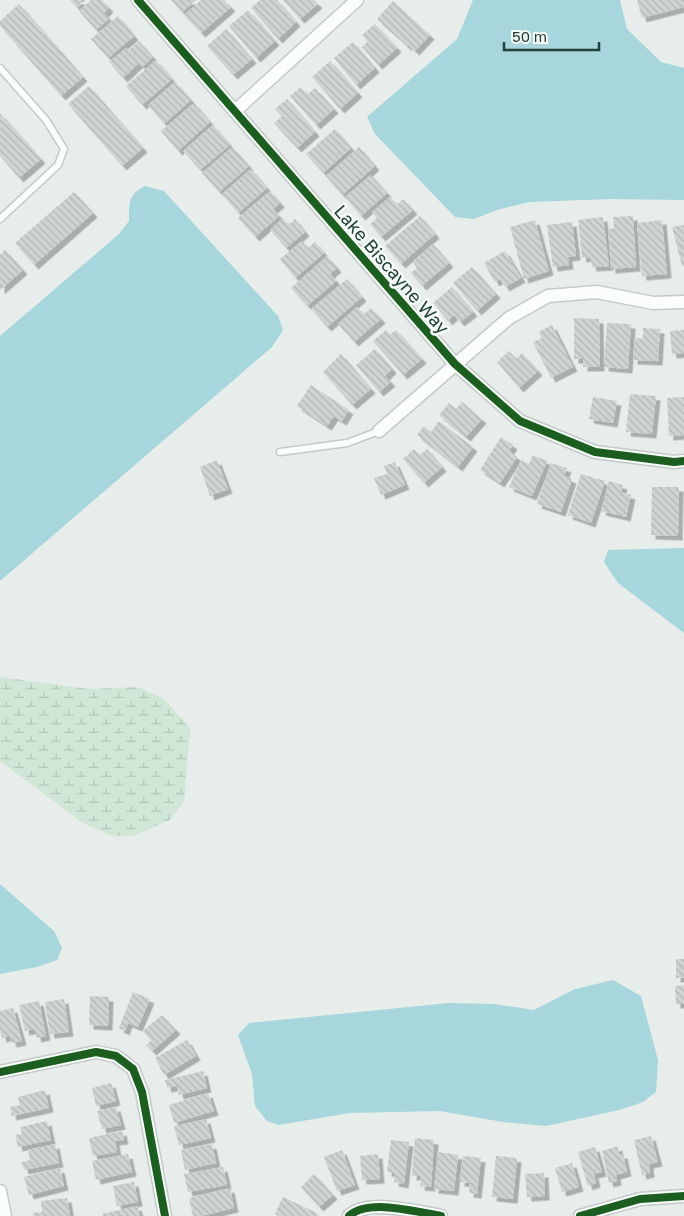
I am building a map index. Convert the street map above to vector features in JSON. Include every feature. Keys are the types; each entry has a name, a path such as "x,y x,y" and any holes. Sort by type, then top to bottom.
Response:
{"street":[{"name":"Lake Biscayne Way","path":"138,0 455,364 520,421 595,452 674,462 684,461"},
{"path":"235,111 356,0"},
{"path":"379,431 509,318 548,296 597,292 653,304 684,302"},
{"path":"0,1072 96,1052 116,1056 133,1069 142,1092 165,1216"},
{"path":"0,1191 5,1216"},
{"path":"580,1216 640,1199 684,1196"},
{"path":"349,1216 354,1211 382,1206 441,1216"}],"lane":[{"path":"0,68 46,120 64,149 58,165 0,219"},
{"path":"280,452 347,443 379,431"}],"green space":[{"path":"0,677 89,689 137,687 163,698 190,728 184,801 170,820 133,836 112,836 83,823 0,761"}],"water":[{"path":"473,0 620,0 627,29 661,62 684,68 684,200 611,199 530,202 497,210 474,219 455,217 375,134 367,117 457,39"},
{"path":"145,186 164,191 278,316 283,330 272,347 0,581 0,336 119,234 129,221 132,196"},
{"path":"684,548 684,633 618,583 604,562 608,550"},
{"path":"0,884 54,931 62,948 57,960 37,967 0,974"},
{"path":"613,980 641,996 658,1060 656,1092 643,1102 619,1110 546,1126 503,1122 440,1111 349,1113 279,1125 267,1121 255,1106 252,1074 238,1035 249,1023 449,1003 494,1004 534,1010 575,989"}],"building":[{"path":"70,0 86,0 77,8"},
{"path":"91,0 102,0 109,8 104,13 109,19 96,30 79,11"},
{"path":"171,0 196,0 182,12"},
{"path":"201,0 224,0 231,7 201,33 184,15"},
{"path":"260,0 277,0 296,22 278,39 251,8"},
{"path":"283,0 314,0 318,4 300,19"},
{"path":"637,0 684,0 684,7 642,18"},
{"path":"393,1 430,35 415,51 377,19"},
{"path":"19,4 83,77 61,96 0,26 0,21"},
{"path":"248,10 275,41 256,58 229,26"},
{"path":"118,16 134,36 108,58 91,39"},
{"path":"375,24 397,48 378,65 362,47 368,41 362,35"},
{"path":"226,29 252,59 233,75 207,46"},
{"path":"139,41 153,57 142,67 139,63 123,78 109,62 126,48 128,51"},
{"path":"353,42 375,68 356,85 334,58"},
{"path":"156,60 172,79 142,105 126,86"},
{"path":"330,61 358,93 340,109 312,77"},
{"path":"175,82 191,100 164,124 148,105"},
{"path":"89,86 143,148 122,166 68,104"},
{"path":"301,87 307,95 315,88 334,109 316,125 290,96"},
{"path":"287,99 315,132 297,148 274,123 282,116 275,109"},
{"path":"194,103 210,122 178,151 161,131"},
{"path":"0,113 41,159 19,178 0,156"},
{"path":"213,125 230,145 200,170 183,151"},
{"path":"335,129 351,148 323,173 306,154"},
{"path":"232,147 249,166 219,192 202,173"},
{"path":"359,147 375,166 342,195 326,176"},
{"path":"251,169 267,188 238,213 222,194"},
{"path":"371,175 387,193 361,216 345,197"},
{"path":"270,191 280,203 273,209 279,216 255,237 238,218"},
{"path":"74,192 93,213 34,265 15,243"},
{"path":"390,197 397,205 403,199 413,210 381,237 370,224 377,218 372,212"},
{"path":"420,216 435,234 401,264 385,246"},
{"path":"633,216 636,267 611,269 608,229 614,228 613,217"},
{"path":"603,217 609,266 592,267 590,257 582,258 578,220"},
{"path":"283,218 289,225 295,219 305,232 286,248 270,230"},
{"path":"535,220 549,271 524,279 510,227"},
{"path":"662,220 667,274 642,276 637,223"},
{"path":"572,222 576,256 568,257 569,265 553,267 547,225"},
{"path":"684,225 684,266 682,266 672,227"},
{"path":"302,241 308,248 315,242 324,253 295,278 280,259"},
{"path":"433,244 449,263 422,286 411,273 417,268 413,262"},
{"path":"5,250 23,270 0,290 0,255"},
{"path":"505,251 521,278 505,287 500,279 495,282 484,263"},
{"path":"327,256 337,268 330,274 336,281 307,306 291,288"},
{"path":"472,267 496,294 477,311 453,283"},
{"path":"347,279 362,297 327,327 311,309"},
{"path":"452,287 473,312 460,322 454,315 448,321 433,303"},
{"path":"357,307 364,314 371,308 381,319 354,342 338,324"},
{"path":"574,318 599,319 600,367 583,367 583,359 574,359"},
{"path":"607,323 631,324 628,369 604,367"},
{"path":"552,325 573,367 551,378 533,342 542,338 539,332"},
{"path":"643,328 660,329 658,361 633,360 635,338 643,339"},
{"path":"386,330 390,335 396,330 422,359 403,375 373,341"},
{"path":"684,330 684,353 672,354 670,331"},
{"path":"375,349 392,369 385,376 391,382 379,392 356,365"},
{"path":"509,351 516,359 522,353 538,371 519,388 497,362"},
{"path":"341,354 371,389 352,405 323,372"},
{"path":"311,385 349,410 342,421 334,416 327,426 297,406"},
{"path":"630,394 656,396 652,434 626,432"},
{"path":"593,397 617,401 613,423 589,419"},
{"path":"684,397 684,435 669,436 667,398"},
{"path":"462,402 482,419 466,437 439,415 449,403 456,409"},
{"path":"439,421 473,447 458,467 417,435 424,426 431,432"},
{"path":"501,437 513,445 509,451 517,457 500,483 480,470"},
{"path":"414,449 420,455 427,449 442,467 424,483 403,459"},
{"path":"533,455 547,461 532,496 509,487 521,460 529,464"},
{"path":"217,460 228,489 210,496 200,467"},
{"path":"395,462 405,485 381,495 374,478 387,474 384,466"},
{"path":"551,463 567,468 564,476 572,479 561,512 537,504"},
{"path":"581,474 605,481 591,523 568,515"},
{"path":"609,481 623,485 621,492 631,495 626,517 601,511"},
{"path":"652,487 679,487 678,536 651,535"},
{"path":"676,959 684,959 684,978 676,978"},
{"path":"684,985 684,1004 676,1004 675,986"},
{"path":"133,992 150,999 138,1027 128,1023 125,1031 119,1028"},
{"path":"90,996 109,997 108,1026 89,1025"},
{"path":"64,999 69,1032 50,1034 45,1002"},
{"path":"39,1001 46,1036 37,1038 35,1029 25,1031 19,1005"},
{"path":"13,1008 22,1041 12,1043 10,1036 2,1038 0,1011"},
{"path":"162,1015 176,1030 152,1051 146,1045 151,1041 143,1031"},
{"path":"187,1040 196,1056 164,1075 155,1058"},
{"path":"203,1071 207,1088 179,1095 177,1086 167,1088 165,1080"},
{"path":"111,1083 116,1101 96,1106 92,1088"},
{"path":"45,1090 49,1108 12,1116 10,1107 20,1105 18,1097"},
{"path":"208,1093 214,1111 174,1123 169,1105"},
{"path":"116,1107 121,1125 102,1129 97,1111"},
{"path":"206,1119 211,1138 179,1145 174,1126"},
{"path":"47,1121 51,1140 18,1147 15,1135 22,1134 20,1127"},
{"path":"122,1131 124,1140 115,1141 117,1152 93,1156 89,1138"},
{"path":"651,1136 658,1162 649,1164 650,1173 642,1175 634,1140"},
{"path":"415,1138 434,1140 431,1187 420,1186 421,1176 412,1176"},
{"path":"391,1140 409,1142 404,1184 394,1182 395,1173 387,1172"},
{"path":"55,1144 59,1163 24,1170 22,1162 30,1160 28,1150"},
{"path":"212,1144 216,1163 185,1170 181,1150"},
{"path":"618,1146 619,1154 623,1154 627,1172 616,1175 617,1181 609,1183 602,1151"},
{"path":"595,1147 602,1172 594,1174 596,1183 588,1186 578,1152"},
{"path":"342,1150 355,1185 337,1191 324,1157"},
{"path":"438,1152 458,1155 454,1191 434,1189"},
{"path":"128,1154 132,1172 96,1180 92,1161"},
{"path":"378,1154 380,1179 362,1180 360,1156"},
{"path":"463,1156 481,1158 477,1194 469,1193 470,1183 460,1182"},
{"path":"496,1156 517,1158 513,1199 492,1197"},
{"path":"572,1163 579,1187 562,1192 555,1168"},
{"path":"223,1167 227,1185 188,1192 184,1174"},
{"path":"60,1168 64,1186 29,1195 24,1177"},
{"path":"544,1173 545,1196 527,1197 525,1174"},
{"path":"314,1174 333,1195 319,1207 301,1187"},
{"path":"134,1182 138,1202 117,1206 113,1186"},
{"path":"230,1188 234,1208 201,1216 193,1216 189,1198"},
{"path":"283,1197 317,1213 316,1216 279,1216 275,1214"},
{"path":"67,1198 70,1216 33,1216 33,1213 42,1212 41,1201"},
{"path":"137,1206 140,1216 103,1216 102,1214"}],"cycle path":[{"path":"138,0 455,364 520,421 595,452 674,462 684,461"},
{"path":"0,1072 96,1052 116,1056 133,1069 142,1092 165,1216"},
{"path":"580,1216 640,1199 684,1196"},
{"path":"349,1216 357,1211 380,1207 406,1209 441,1216"}]}
